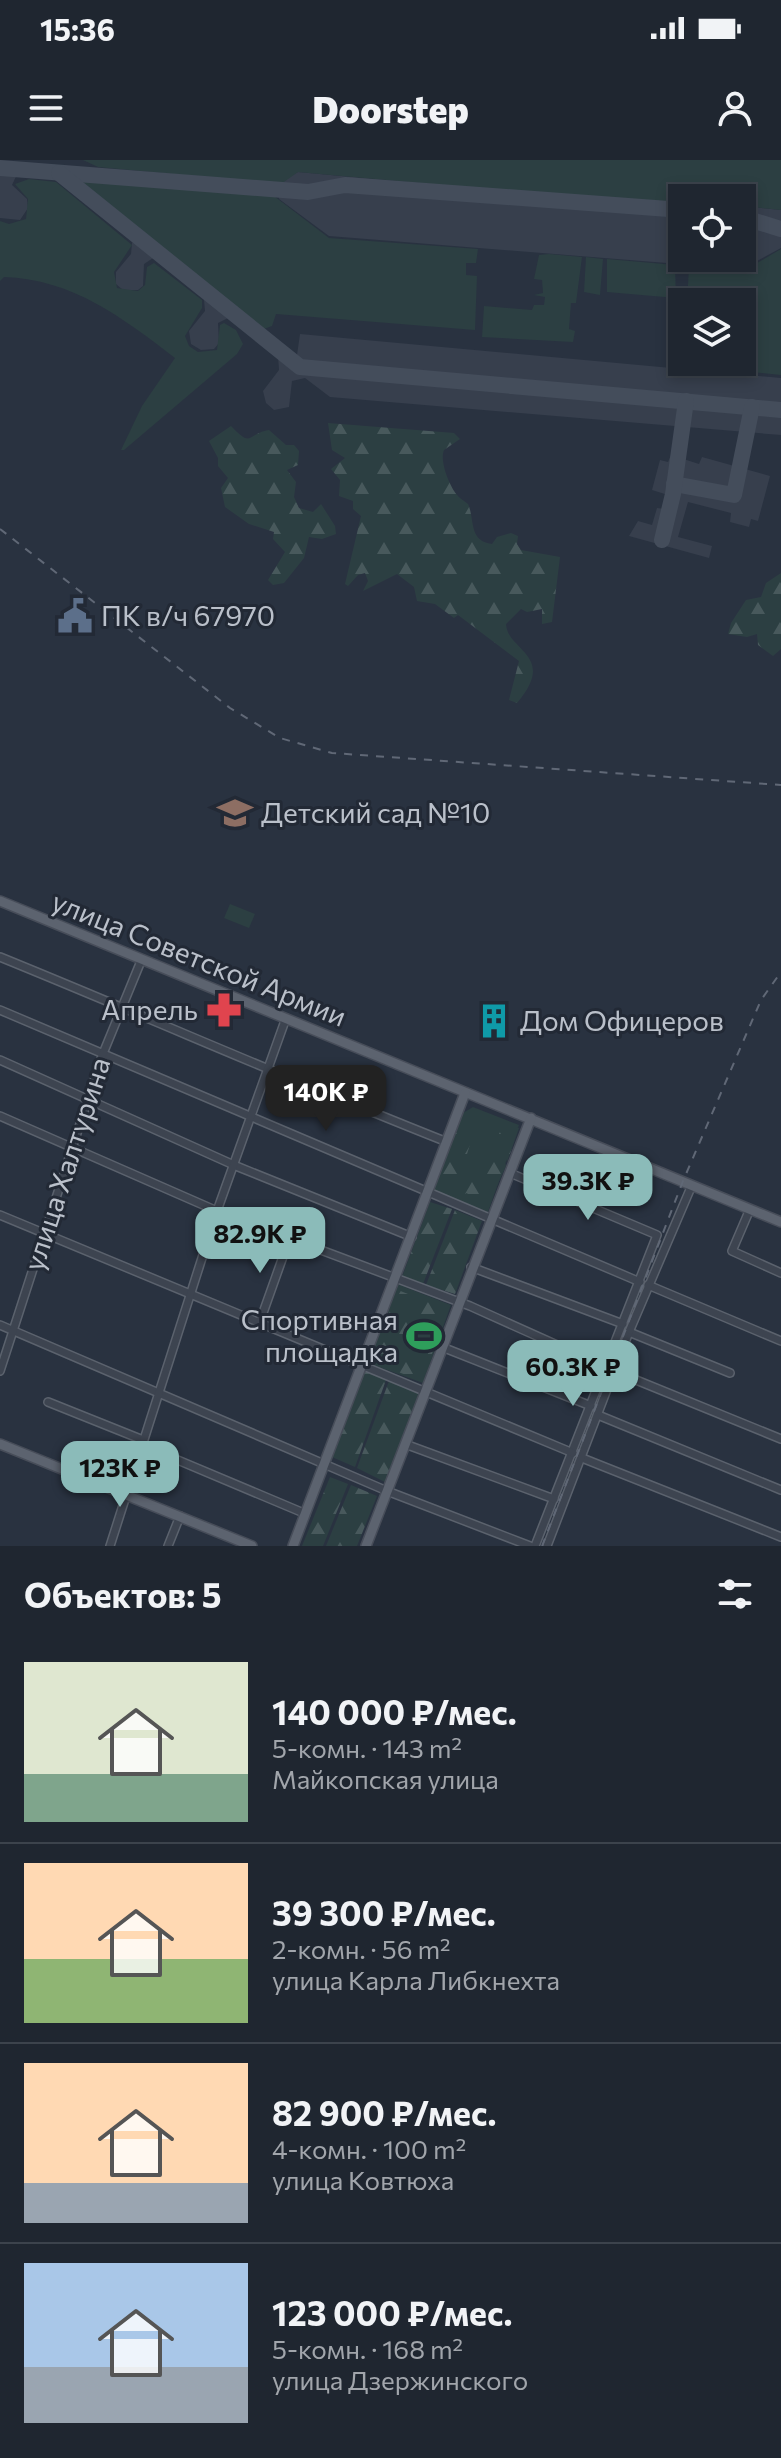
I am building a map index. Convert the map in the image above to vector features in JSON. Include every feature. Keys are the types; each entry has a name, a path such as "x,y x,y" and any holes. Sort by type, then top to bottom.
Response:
{"main road":[{"name":"улица Советской Армии","path":"0,901 781,1222"},
{"path":"293,1546 465,1093"},
{"path":"366,1546 531,1118"},
{"path":"0,1444 252,1546"}],"street":[{"path":"0,957 121,1005 269,1072 447,1142"},
{"name":"улица Халтурина","path":"0,1371 102,1056 141,961"},
{"path":"0,1010 102,1056 254,1117 429,1194 781,1341"},
{"path":"110,1546 217,1211 254,1117 286,1018"},
{"path":"0,1060 236,1166 412,1237"},
{"path":"0,1116 217,1211 458,1302 781,1439"},
{"path":"0,1325 387,1491 533,1546 591,1406 629,1332 657,1235 510,1173"},
{"path":"547,1546 598,1415 623,1324 692,1185"},
{"path":"750,1209 732,1251 781,1273"},
{"path":"0,1215 573,1453"},
{"path":"259,1324 290,1237"},
{"path":"471,1267 623,1324"},
{"path":"629,1332 730,1373"},
{"path":"442,1347 591,1406"},
{"path":"48,1402 306,1514"},
{"path":"598,1415 781,1490"},
{"path":"405,1444 554,1499"},
{"path":"582,1458 781,1537"},
{"path":"168,1546 180,1516"}],"shaded area":[{"path":"0,168 19,170 12,185 27,199 28,208 20,220 0,218"},
{"path":"298,172 668,206 668,263 329,236 279,199 281,181"},
{"path":"756,207 781,210 781,248 756,261"},
{"path":"138,237 159,254 144,264 143,286 138,290 123,290 116,284 116,272 131,254 132,243"},
{"path":"208,294 234,315 218,323 219,343 214,349 201,350 191,344 189,331 205,311 204,300"},
{"path":"300,334 668,368 668,376 781,378 781,435 330,397 305,378 292,381 289,407 274,410 266,403 263,391 279,370 278,356 301,374 297,355"},
{"path":"671,455 699,464 702,457 770,476 758,521 751,519 749,527 730,522 731,513 688,502 678,537 712,546 709,558 629,536 638,521 652,525 657,508 665,509 668,495 652,490 660,460 668,462"}],"green space":[{"path":"83,160 781,160 781,210 756,207 756,184 668,184 668,206 298,172 281,184 98,167"},
{"path":"29,179 56,182 132,245 114,272 117,288 138,291 145,285 147,267 154,263 202,300 202,308 185,336 189,346 198,352 217,350 220,325 224,323 236,330 243,344 237,354 124,450 121,450 142,406 175,358 116,315 74,293 29,279 4,277 0,281 0,221 9,224 26,219 28,199 15,184"},
{"path":"81,181 274,196 329,238 478,249 476,263 466,263 466,275 477,276 475,330 276,314 272,326 264,329"},
{"path":"781,249 781,375 756,372 756,288 688,288 689,272 756,272 756,264"},
{"path":"539,255 582,257 576,303 571,303 569,329 575,331 573,342 482,337 484,306 532,310 534,305 544,305 545,297 534,295 543,293 542,280 534,279"},
{"path":"586,257 603,259 600,295 584,292"},
{"path":"607,259 668,264 668,272 675,272 676,288 668,288 668,297 607,292"},
{"path":"328,423 454,433 460,439 444,450 444,467 455,492 468,504 479,539 492,544 497,537 511,533 518,536 517,544 521,550 560,557 552,622 542,624 542,609 527,612 521,609 506,624 508,633 532,664 533,674 528,687 517,703 509,700 519,661 458,615 454,618 435,604 417,601 414,587 397,574 363,591 368,581 365,573 358,575 348,586 345,584 361,516 353,509 353,501 339,496 340,480 331,469 345,458 332,450"},
{"path":"231,426 247,438 269,430 286,445 294,445 299,451 298,465 287,470 296,482 294,497 299,508 313,512 321,504 335,526 336,534 322,539 309,537 304,558 284,583 273,585 268,580 285,552 273,539 274,532 249,524 225,507 221,488 228,478 218,466 218,458 209,441"},
{"path":"781,573 781,649 773,656 758,645 757,634 747,637 728,634 731,623 746,600 761,597 766,583"},
{"path":"230,904 255,914 249,928 224,918"},
{"path":"473,1107 519,1125 488,1212 433,1190 463,1113"},
{"path":"471,1115 472,1133 464,1163 469,1167 457,1196 435,1188 460,1120"},
{"path":"512,1127 519,1128 507,1162 499,1133"},
{"path":"499,1137 506,1166 486,1209 480,1207 482,1200 466,1193 463,1198 459,1197 471,1167 486,1170"},
{"path":"430,1202 452,1209 423,1284 402,1277"},
{"path":"455,1210 482,1221 455,1294 426,1285"},
{"path":"397,1284 451,1305 423,1383 368,1363"},
{"path":"398,1290 418,1298 390,1369 371,1361"},
{"path":"420,1299 448,1310 422,1381 393,1370","holes":["421,1315 441,1322 427,1356 407,1349"]},
{"path":"364,1371 386,1380 355,1467 332,1457"},
{"path":"389,1381 419,1393 385,1482 357,1468"},
{"path":"330,1477 348,1484 323,1546 302,1546"},
{"path":"351,1485 377,1496 357,1546 326,1546"}],"taxiway":[{"path":"0,168 308,192 345,185 668,209"},
{"path":"59,173 300,367 781,410"},
{"path":"756,221 781,229"},
{"path":"662,540 673,494 686,401"},
{"path":"674,484 734,495 752,407"}],"railway":[{"path":"0,529 230,708 280,738 332,753 781,785"},
{"path":"542,1546 683,1181 761,1000 781,972"}],"place":[{"name":"ПК в/ч 67970","path":"75,616"},
{"name":"Детский сад №10","path":"235,813"},
{"name":"Апрель","path":"224,1010"},
{"name":"Дом Офицеров","path":"494,1021"},
{"name":"Спортивная площадка","path":"424,1336"}]}
